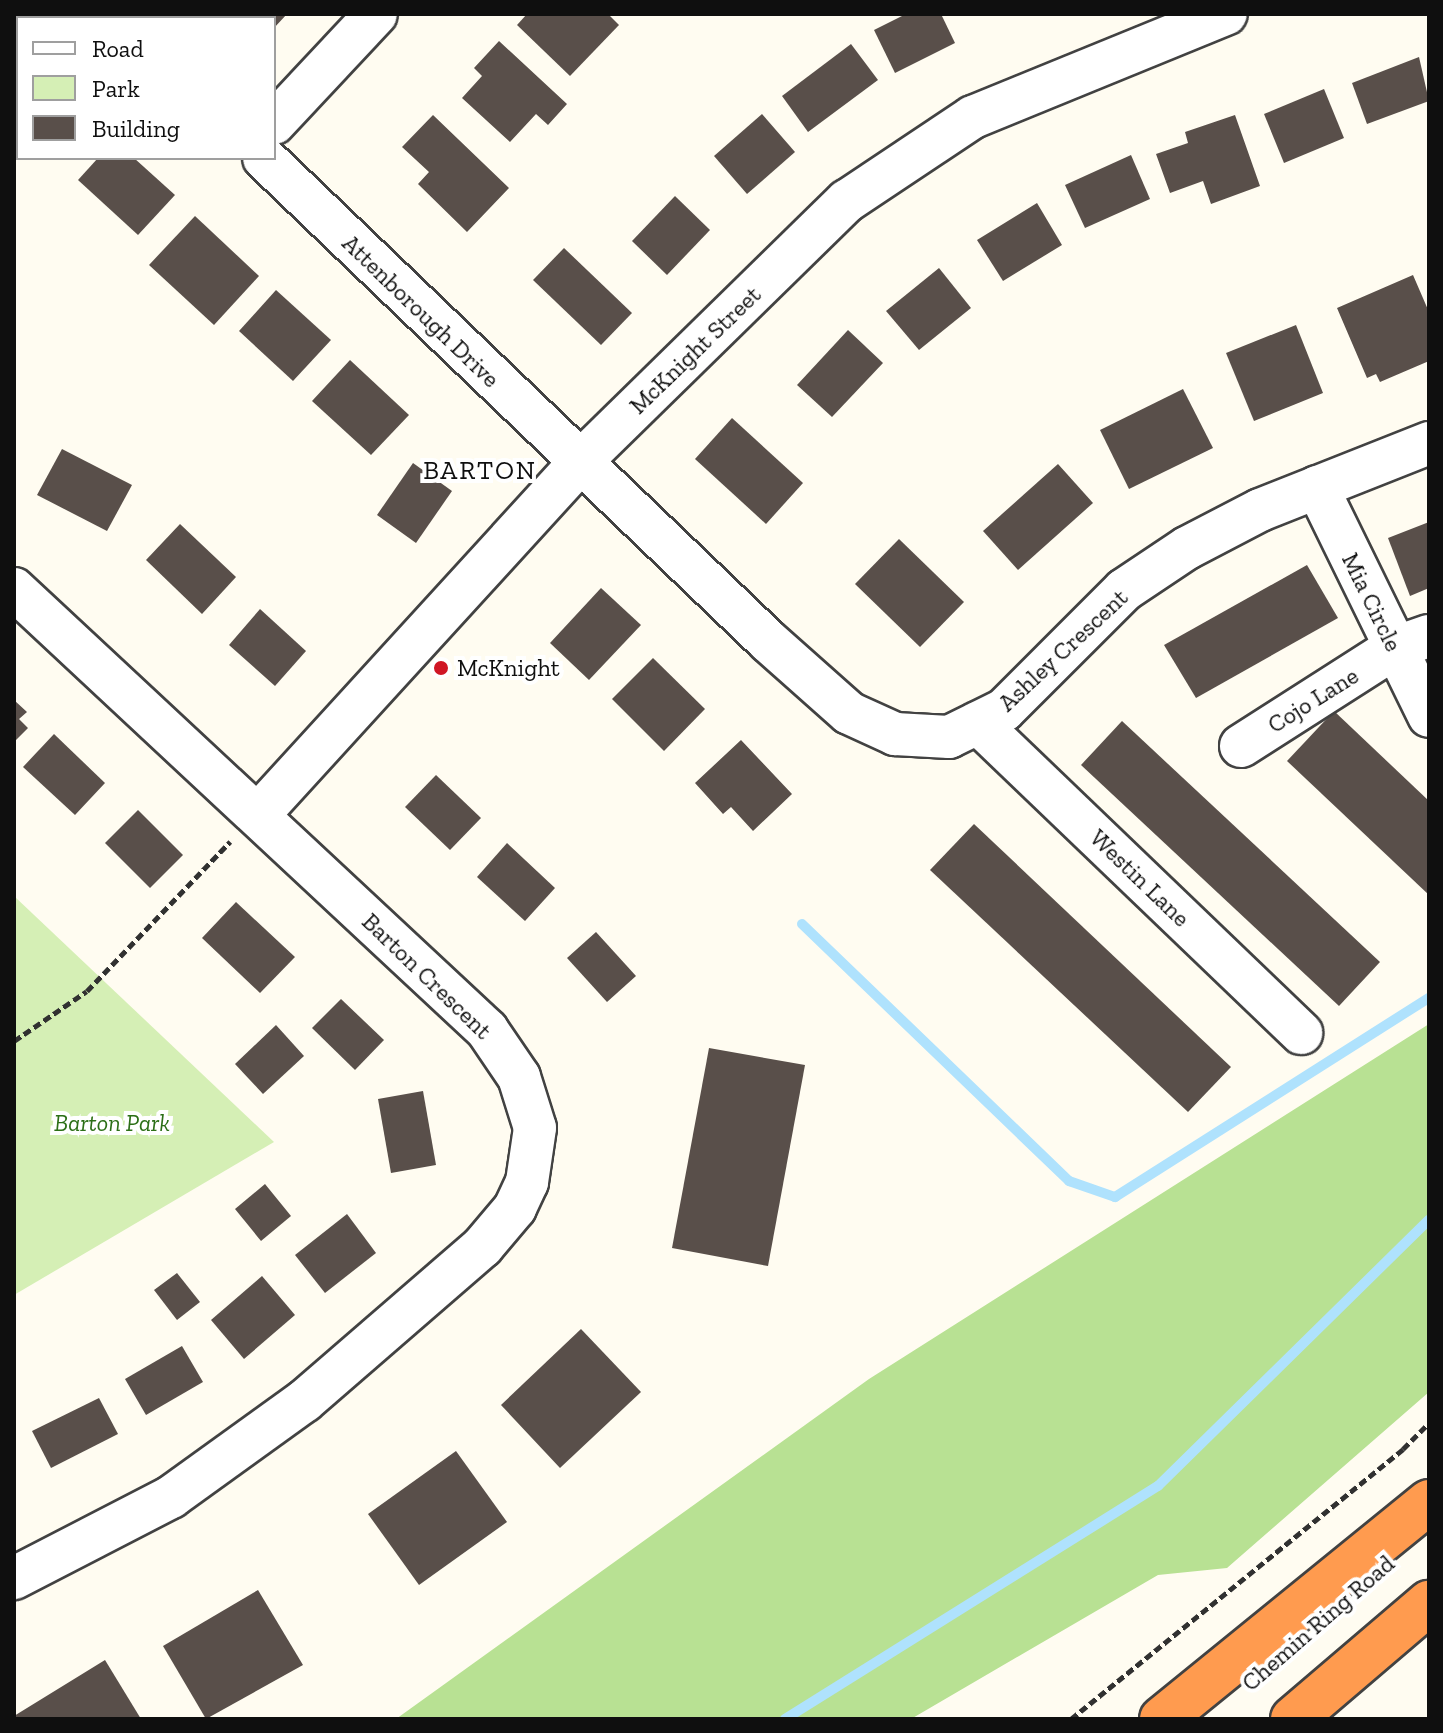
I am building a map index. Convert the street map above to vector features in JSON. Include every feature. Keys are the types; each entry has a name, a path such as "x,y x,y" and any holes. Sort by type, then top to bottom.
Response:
{"highway":[{"path":"1162,1719 1429,1502"},
{"name":"Chemin Ring Road","path":"1207,1719 1429,1526"},
{"path":"1293,1719 1429,1603"},
{"path":"1340,1719 1429,1637"}],"street":[{"path":"276,121 376,14"},
{"name":"McKnight Street","path":"247,825 578,464 847,201 973,117 1226,14"},
{"name":"Attenborough Drive","path":"266,160 578,464"},
{"name":"Ashley Crescent","path":"578,464 849,713 895,734 949,737 1004,710 1124,590 1187,548 1317,487 1429,443"},
{"name":"Mia Circle","path":"1317,487 1412,642 1429,716"},
{"name":"Barton Crescent","path":"14,589 247,825 487,1030 519,1077 535,1128 527,1182 515,1208 482,1247 304,1401 171,1497 14,1578"},
{"name":"Cojo Lane","path":"1241,746 1412,642"},
{"name":"Westin Lane","path":"978,723 1301,1033"}],"path":[{"path":"14,1041 87,991 247,825"},
{"path":"1071,1719 1379,1469 1429,1423"}],"green space":[{"name":"Barton Park","path":"14,896 274,1142 14,1295"},
{"path":"1429,1024 1429,1392 1227,1568 1158,1575 911,1719 396,1719 869,1379"}],"building":[{"path":"231,14 287,14 276,26 276,16"},
{"path":"527,14 608,14 619,25 570,76 517,25"},
{"path":"906,14 941,14 955,43 895,73 874,30"},
{"path":"499,41 567,104 548,125 536,114 510,142 462,98 482,76 474,68"},
{"path":"851,44 878,80 808,132 782,96"},
{"path":"1419,57 1429,101 1367,124 1352,83"},
{"path":"1324,89 1344,138 1284,163 1264,114"},
{"path":"762,114 795,152 747,194 714,156"},
{"path":"433,115 509,188 467,232 418,184 429,172 402,147"},
{"path":"1235,115 1260,186 1211,204 1203,181 1170,193 1156,154 1188,143 1185,132"},
{"path":"1131,155 1150,199 1085,228 1065,185"},
{"path":"96,160 136,160 175,195 138,235 78,180"},
{"path":"675,196 710,230 667,275 632,241"},
{"path":"1037,203 1062,245 1003,281 977,240"},
{"path":"195,216 259,276 214,325 149,265"},
{"path":"564,248 632,313 601,345 533,280"},
{"path":"939,268 971,308 919,350 886,311"},
{"path":"1413,275 1429,312 1429,361 1380,382 1376,374 1367,378 1337,308"},
{"path":"276,290 331,340 293,381 239,331"},
{"path":"1296,325 1323,393 1254,421 1226,353"},
{"path":"848,330 883,363 832,417 797,385"},
{"path":"350,360 409,415 371,455 312,401"},
{"path":"1183,389 1213,448 1129,489 1100,430"},
{"path":"732,418 803,483 766,524 695,459"},
{"path":"62,449 132,485 107,531 37,495"},
{"path":"413,463 452,491 416,543 377,515"},
{"path":"1058,464 1093,503 1018,570 983,531"},
{"path":"1429,522 1429,588 1410,596 1388,538"},
{"path":"180,524 236,577 202,614 146,560"},
{"path":"899,539 964,602 920,647 855,584"},
{"path":"1307,565 1338,618 1196,698 1164,645"},
{"path":"601,588 641,625 589,680 550,643"},
{"path":"260,609 306,651 275,686 229,645"},
{"path":"653,658 705,709 664,751 612,699"},
{"path":"14,700 27,712 19,719 28,728 14,742"},
{"path":"1334,711 1429,801 1429,895 1287,761"},
{"path":"1122,721 1380,962 1339,1006 1081,765"},
{"path":"54,734 105,783 75,815 23,767"},
{"path":"741,740 792,794 753,831 731,807 723,814 695,783"},
{"path":"436,775 481,818 450,850 405,807"},
{"path":"138,810 183,855 150,888 105,843"},
{"path":"974,824 1231,1067 1188,1112 930,870"},
{"path":"507,843 555,888 525,921 477,877"},
{"path":"236,902 295,957 260,993 202,938"},
{"path":"596,932 636,976 607,1002 567,958"},
{"path":"341,999 384,1040 355,1070 312,1028"},
{"path":"276,1025 304,1056 263,1094 235,1064"},
{"path":"709,1048 805,1065 768,1266 672,1248"},
{"path":"423,1091 436,1165 391,1173 378,1099"},
{"path":"265,1184 291,1216 261,1241 235,1209"},
{"path":"347,1214 376,1253 325,1293 295,1255"},
{"path":"177,1273 200,1302 177,1320 154,1290"},
{"path":"262,1276 295,1315 244,1359 211,1320"},
{"path":"581,1329 641,1392 560,1468 501,1405"},
{"path":"182,1346 203,1382 146,1415 125,1379"},
{"path":"99,1398 118,1434 51,1468 32,1431"},
{"path":"456,1451 507,1522 419,1585 368,1514"},
{"path":"258,1590 303,1665 206,1719 163,1646"},
{"path":"105,1660 141,1719 14,1719 14,1716"}],"waterway":[{"path":"802,924 1069,1181 1115,1197 1429,998"},
{"path":"785,1719 1158,1486 1429,1220"}],"place":[{"name":"McKnight","path":"441,668"}],"district":[{"name":"BARTON","path":"480,471"}]}
